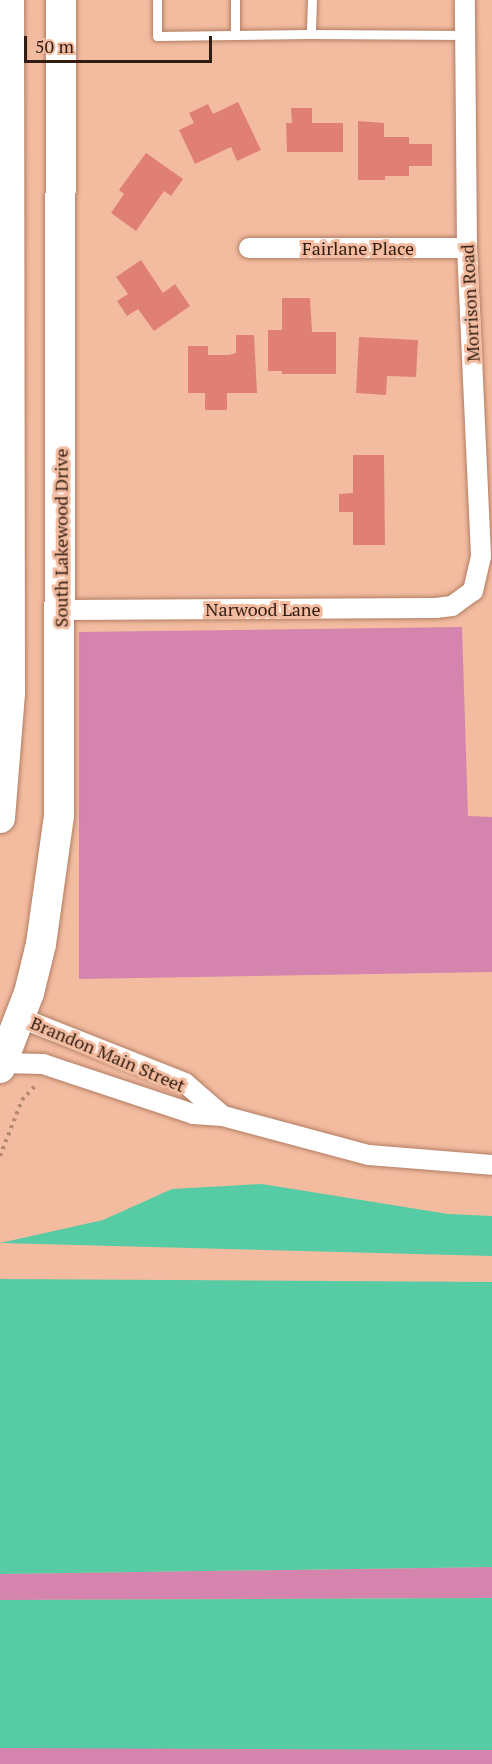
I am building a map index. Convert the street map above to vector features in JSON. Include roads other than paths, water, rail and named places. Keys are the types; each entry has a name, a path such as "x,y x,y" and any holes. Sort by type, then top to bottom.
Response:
{"main road":[{"path":"0,818 10,693 4,311 9,0"},
{"name":"South Lakewood Drive","path":"1,1065 21,1018 42,944 59,816 61,0"}],"street":[{"name":"Morrison Road","path":"463,600 473,591 482,556 467,248 465,0"},
{"name":"Fairlane Place","path":"249,248 467,248"},
{"name":"Narwood Lane","path":"61,610 436,608 463,600"},
{"name":"Brandon Main Street","path":"21,1018 185,1083 223,1116"},
{"name":"Brandon Main Street","path":"1,1065 43,1064 193,1114 223,1116 369,1155 492,1165"}],"lane":[{"path":"157,0 157,36 465,35"},
{"path":"235,35 236,0"},
{"path":"312,0 312,34"}]}
